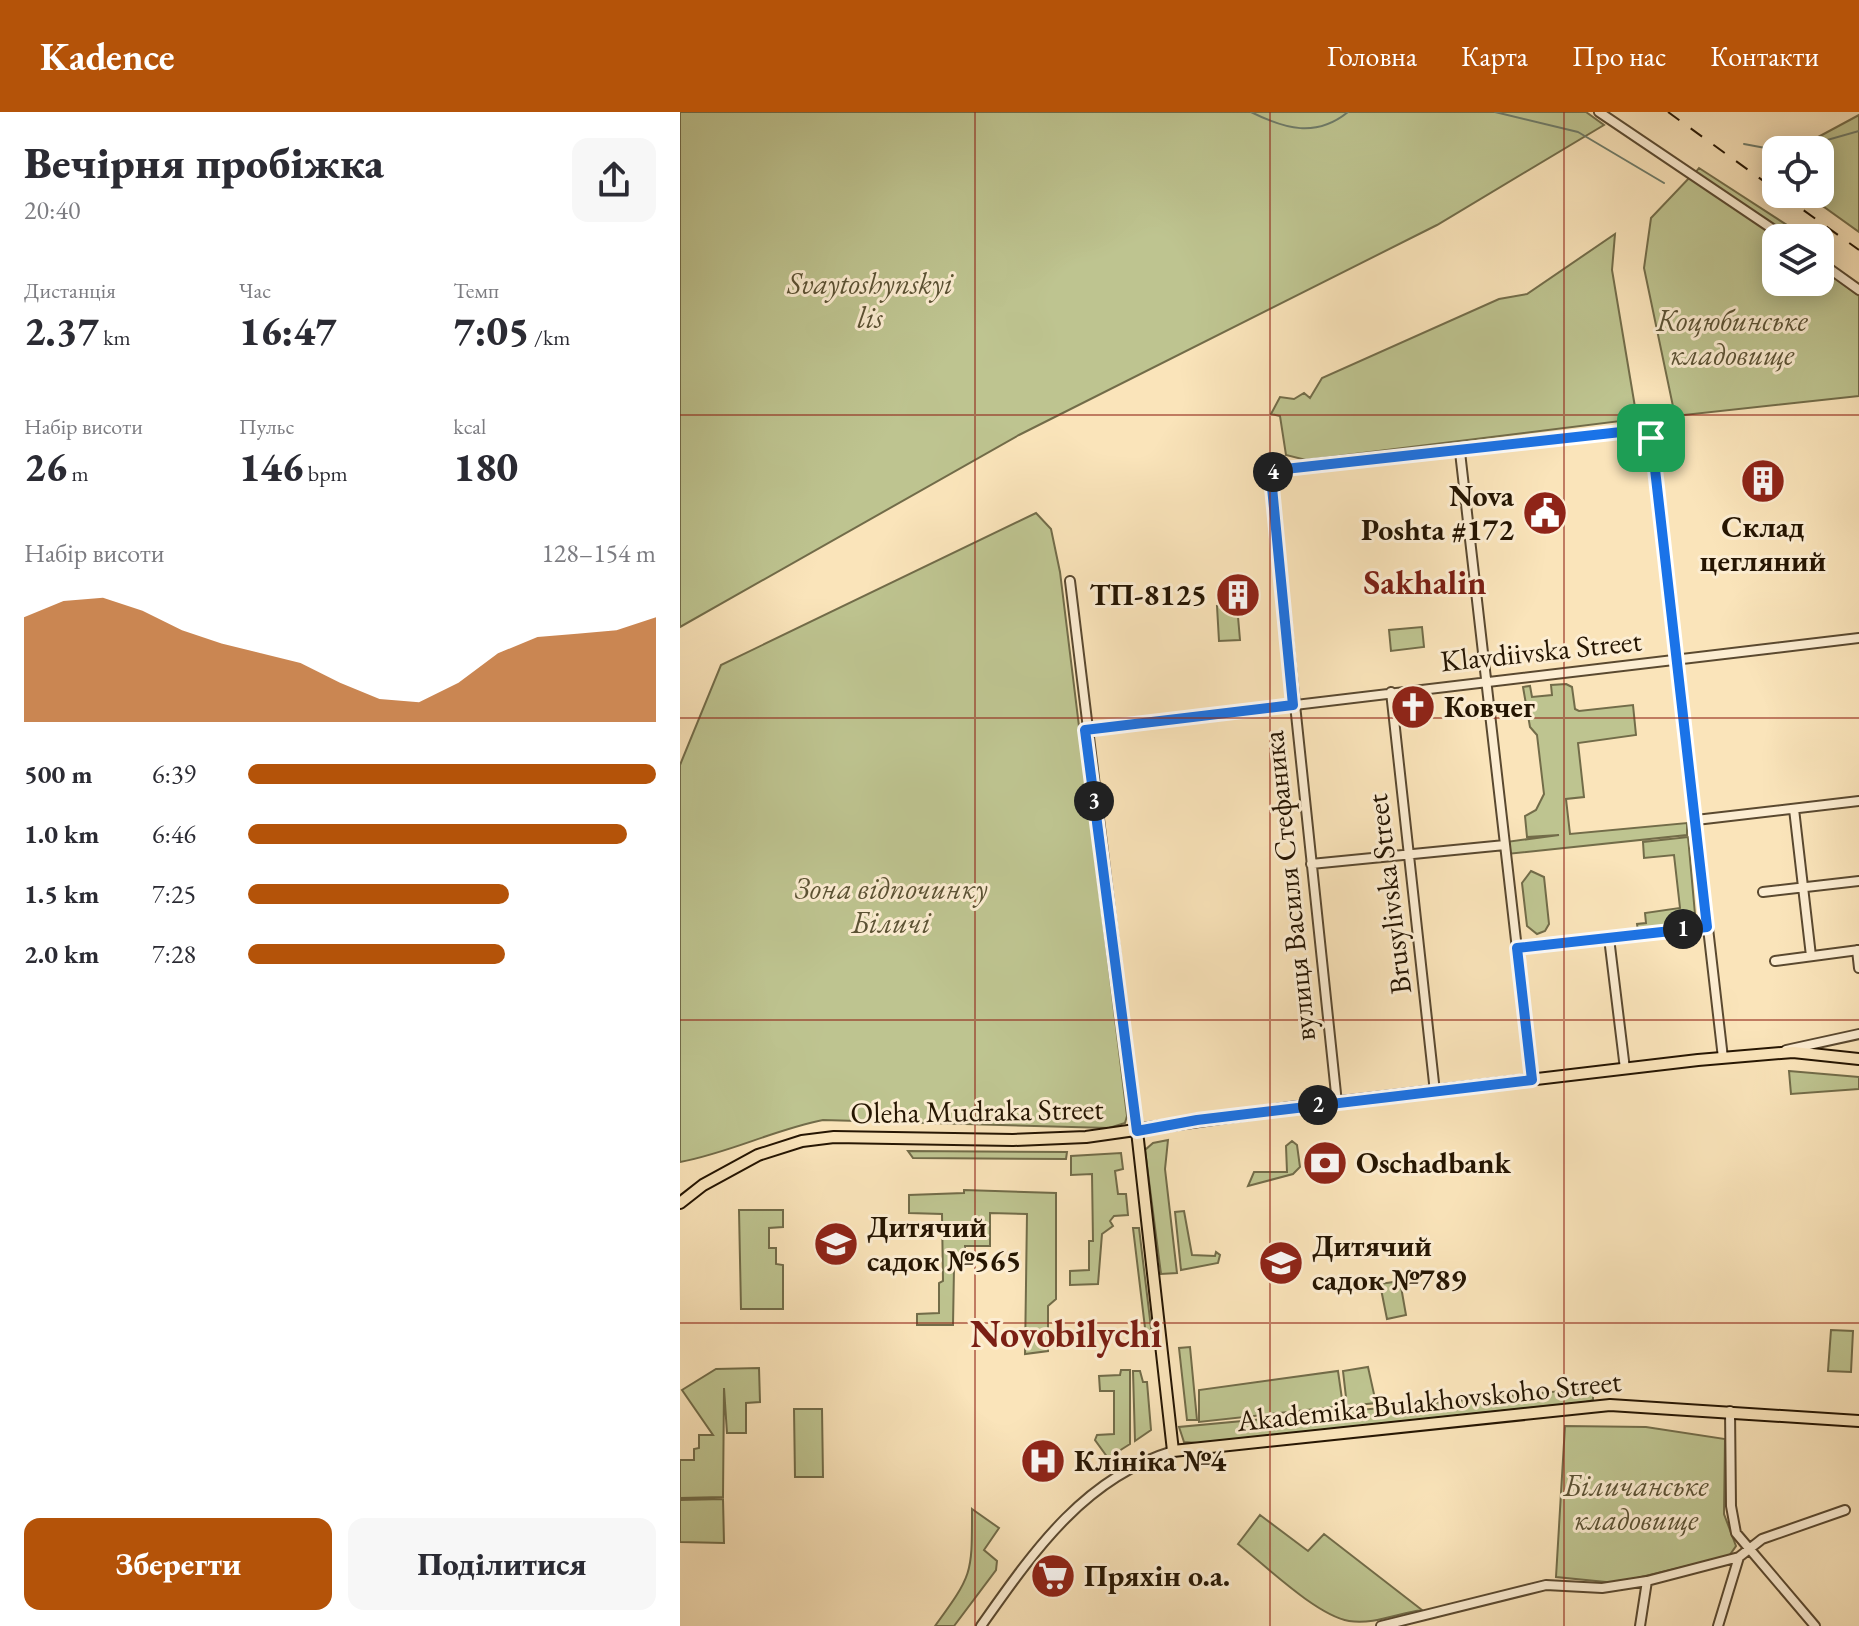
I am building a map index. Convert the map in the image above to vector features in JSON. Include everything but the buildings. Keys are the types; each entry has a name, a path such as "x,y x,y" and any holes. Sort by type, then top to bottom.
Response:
{"main road":[{"name":"Oleha Mudraka Street","path":"680,1203 732,1169 802,1141 855,1135 1013,1140 1137,1131 1337,1103 1775,1053"},
{"path":"1775,1053 1859,1059"},
{"path":"1137,1131 1173,1451"},
{"name":"Akademika Bulakhovskoho Street","path":"1173,1451 1610,1405 1859,1421"}],"street":[{"path":"1599,112 1765,224"},
{"path":"1834,272 1859,290"},
{"path":"1532,1080 1460,452 1639,430 1651,434 1723,1058"},
{"name":"вулиця Василя Стефаника","path":"1337,1103 1293,705 1272,473 1460,452"},
{"path":"1070,581 1085,730 1137,1131"},
{"name":"Klavdiivska Street","path":"1085,730 1859,638"},
{"name":"Brusylivska Street","path":"1391,692 1435,1092"},
{"path":"1696,820 1859,801"},
{"path":"1794,809 1811,956"},
{"path":"1311,864 1505,845"},
{"path":"1763,892 1859,881"},
{"path":"1517,948 1707,927"},
{"path":"1609,938 1625,1069"},
{"path":"1775,961 1858,950 1859,968"},
{"path":"1775,1053 1859,1034"},
{"path":"1730,1411 1732,1518 1746,1548 1815,1626"},
{"name":"Akademika Bulakhovskoho Street","path":"981,1626 1035,1551 1070,1512 1115,1478 1173,1451"},
{"path":"1718,1626 1739,1557 1746,1548 1845,1510"},
{"path":"1381,1626 1546,1585 1614,1587 1739,1557"},
{"path":"1640,1626 1647,1581"}],"green space":[{"name":"Svaytoshynskyi lis","path":"680,112 1586,112 1604,125 1437,225 1019,435 680,627"},
{"path":"1859,115 1859,232 1826,208 1834,208 1834,136 1820,136"},
{"path":"1699,168 1785,224 1769,224 1695,173"},
{"name":"Коцюбинське кладовище","path":"1690,177 1762,226 1762,296 1834,296 1834,277 1859,296 1859,396 1675,416 1644,268 1651,218"},
{"path":"1615,234 1612,270 1637,419 1306,460 1286,455 1280,416 1271,414 1280,397 1294,399 1304,393 1310,398 1322,378 1499,299 1527,294"},
{"name":"Зона відпочинку Біличі","path":"1036,513 1051,529 1060,572 1127,1116 1125,1123 1109,1128 823,1120 680,1162 680,765 721,665"},
{"path":"1237,605 1240,640 1219,641 1217,606"},
{"path":"1422,627 1424,647 1391,651 1389,630"},
{"path":"1566,684 1572,687 1575,709 1579,711 1633,705 1636,735 1578,743 1584,797 1566,799 1570,834 1687,823 1687,835 1507,854 1506,842 1559,835 1527,837 1525,816 1536,810 1544,794 1537,735 1530,727 1523,687 1530,686 1532,697 1552,695 1551,685"},
{"path":"1688,837 1696,925 1638,931 1637,924 1646,923 1645,913 1680,908 1674,855 1644,858 1643,842"},
{"path":"1531,871 1544,877 1549,924 1545,931 1537,934 1527,926 1522,883"},
{"path":"1789,1071 1859,1077 1859,1089 1791,1094"},
{"path":"1168,1140 1165,1169 1177,1273 1161,1274 1145,1150 1153,1143"},
{"path":"1292,1141 1297,1145 1300,1167 1293,1174 1248,1186 1254,1172 1287,1172 1286,1146"},
{"path":"908,1151 1067,1152 1066,1159 913,1158"},
{"path":"1121,1153 1123,1169 1115,1171 1118,1194 1126,1194 1128,1215 1114,1216 1110,1221 1113,1226 1102,1234 1098,1284 1070,1285 1070,1271 1089,1270 1089,1241 1093,1241 1092,1174 1071,1175 1071,1156"},
{"path":"964,1190 1056,1193 1056,1299 1048,1306 1048,1351 1025,1354 1027,1214 990,1213 990,1246 965,1246 965,1263 954,1268 953,1325 917,1325 917,1314 939,1313 939,1283 943,1281 942,1214 909,1213 909,1195 964,1193"},
{"path":"739,1210 783,1210 783,1227 769,1228 769,1248 776,1248 776,1264 783,1265 783,1309 741,1309"},
{"path":"1184,1211 1192,1255 1215,1256 1216,1252 1220,1255 1218,1263 1181,1270 1175,1212"},
{"path":"1133,1228 1139,1228 1152,1336 1146,1336"},
{"path":"1400,1281 1406,1315 1387,1319 1380,1284"},
{"path":"1831,1330 1853,1331 1851,1372 1828,1371"},
{"path":"1190,1347 1197,1420 1187,1420 1179,1348"},
{"path":"1368,1367 1376,1403 1347,1406 1343,1371"},
{"path":"759,1368 760,1402 746,1403 746,1433 727,1433 724,1388 723,1497 680,1498 680,1460 694,1460 694,1449 699,1448 699,1435 713,1435 682,1390 716,1369"},
{"path":"1121,1370 1130,1370 1130,1444 1108,1458 1095,1440 1097,1435 1114,1434 1114,1391 1100,1391 1099,1376 1120,1375"},
{"path":"1133,1371 1140,1371 1143,1382 1147,1382 1151,1430 1135,1441"},
{"path":"1338,1371 1343,1406 1199,1422 1199,1390"},
{"path":"1593,1388 1593,1400 1586,1402 1198,1443 1184,1442 1179,1427"},
{"path":"794,1409 822,1409 823,1477 795,1477"},
{"name":"Біличанське кладовище","path":"1565,1426 1646,1427 1725,1439 1724,1514 1736,1546 1729,1556 1616,1583 1556,1577"},
{"path":"723,1499 724,1543 680,1542 680,1500"},
{"path":"972,1509 999,1528 984,1550 997,1561 996,1570 954,1626 935,1626 957,1595 968,1572 972,1547"},
{"path":"1260,1515 1308,1551 1324,1534 1422,1610 1358,1622 1322,1610 1238,1544"}],"waterway":[{"path":"1251,112 1276,123 1300,128 1324,125 1348,112"},
{"path":"1495,112 1578,132 1664,183"},
{"path":"1834,138 1859,131"},
{"path":"1744,144 1762,147"}],"railway":[{"path":"1668,112 1762,180"},
{"path":"1800,208 1859,250"}],"place":[{"name":"Склад цегляний","path":"1763,481"},
{"name":"Nova Poshta #172","path":"1545,513"},
{"name":"ТП-8125","path":"1238,595"},
{"name":"Ковчег","path":"1413,707"},
{"name":"Oschadbank","path":"1325,1163"},
{"name":"Дитячий садок №565","path":"836,1244"},
{"name":"Дитячий садок №789","path":"1281,1263"},
{"name":"Клініка №4","path":"1043,1461"},
{"name":"Пряхін о.а.","path":"1053,1576"}],"district":[{"name":"Sakhalin","path":"1425,582"},
{"name":"Novobilychi","path":"1066,1334"}],"route":[{"path":"1639,430 1651,434 1651,438 1707,927 1517,948 1532,1080 1197,1120 1137,1131 1085,730 1293,705 1272,473 1276,470 1639,430"}]}
